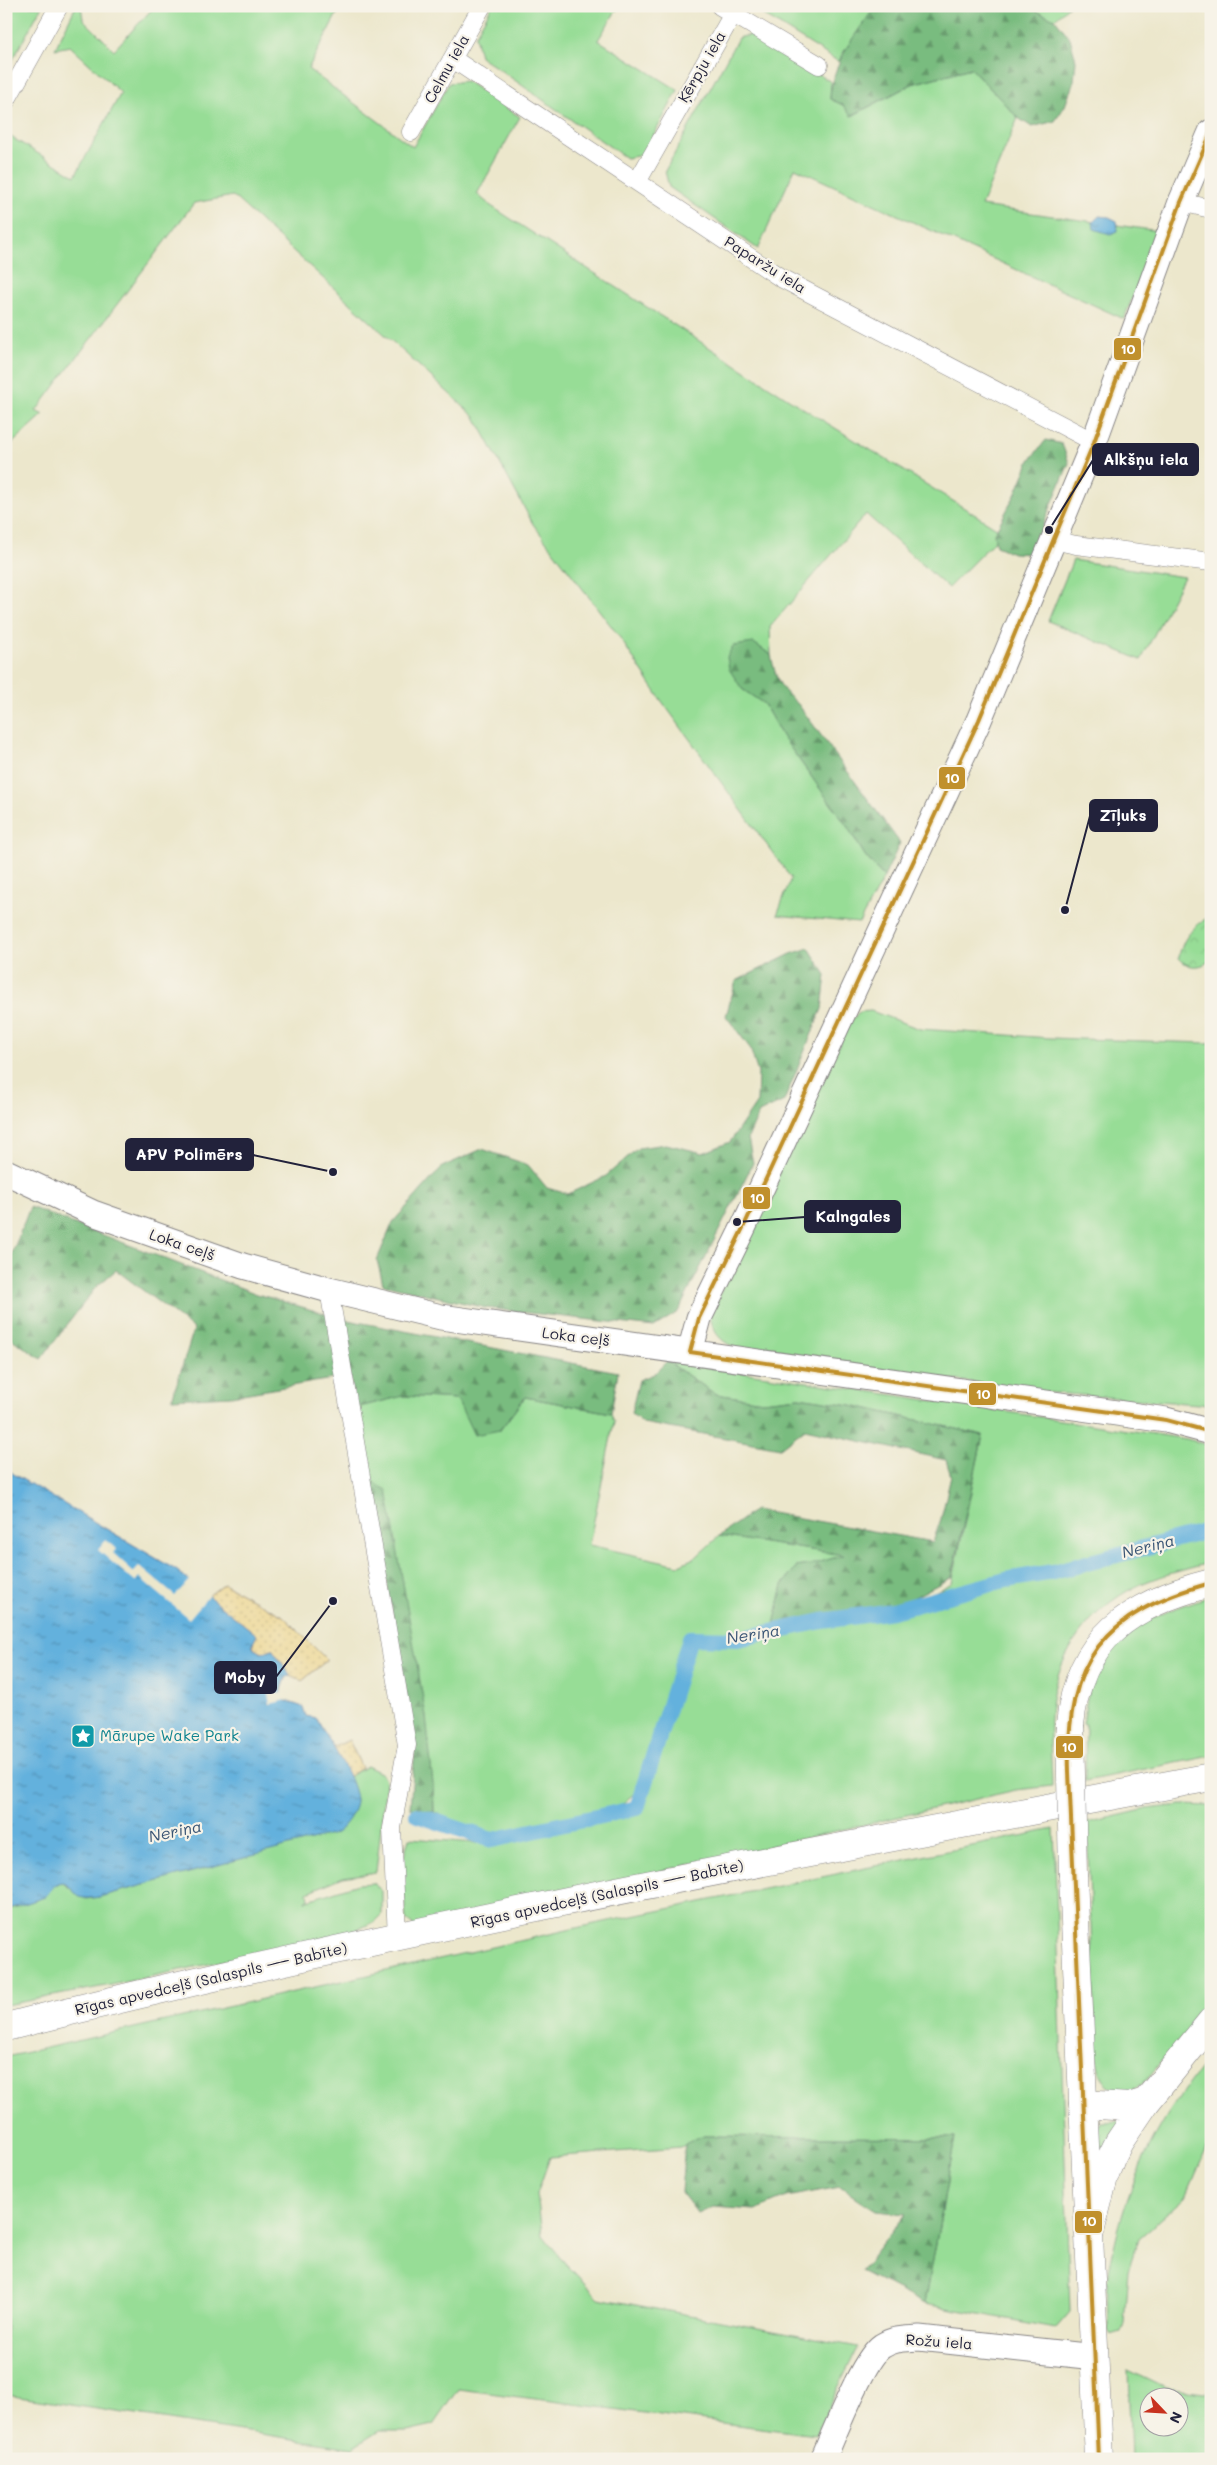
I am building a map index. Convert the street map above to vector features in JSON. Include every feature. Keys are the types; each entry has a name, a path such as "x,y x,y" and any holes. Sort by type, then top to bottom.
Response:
{"main road":[{"path":"690,1352 698,1318 744,1226 979,720 1094,442 1181,202 1211,132"},
{"name":"Loka ceļš","path":"6,1172 101,1216 244,1266 328,1290 441,1317 497,1327 690,1352 1166,1420 1211,1432"},
{"name":"Loka ceļš","path":"1166,1420 1211,1414"},
{"path":"1099,2459 1073,1876 1070,1725 1080,1679 1092,1654 1112,1629 1145,1606 1179,1591 1211,1583"},
{"name":"Rīgas apvedceļš (Salaspils — Babīte)","path":"6,2027 397,1937 747,1865 1211,1777"},
{"path":"1159,1787 1211,1796"},
{"path":"1090,2232 1111,2158 1146,2102 1211,2022"},
{"path":"1083,2104 1130,2107 1146,2102"},
{"name":"Rožu iela","path":"823,2459 867,2364 880,2347 897,2339 919,2338 1095,2357"}],"street":[{"path":"6,101 58,6"},
{"name":"Celmu iela","path":"411,132 482,6"},
{"name":"Ķērpju iela","path":"637,182 726,10 819,65"},
{"name":"Paparžu iela","path":"453,58 781,278 1094,442"},
{"path":"1181,202 1211,209"},
{"path":"1053,540 1076,545 1211,562"},
{"path":"328,1290 406,1745 392,1828 397,1937"}],"green space":[{"path":"6,6 42,6 6,72"},
{"path":"76,6 81,6 83,19 114,50 155,6 341,6 308,69 413,147 449,83 466,81 520,117 477,194 491,206 798,405 1003,532 948,588 866,514 770,627 771,655 753,643 742,689 764,704 782,736 847,826 866,857 884,877 859,923 777,915 791,878 661,700 618,635 533,524 475,417 233,196 194,203 36,411 43,415 6,449 6,134 75,176 121,93 70,46 55,49"},
{"path":"492,6 619,6 598,40 678,90 643,155 626,158 480,56 475,36"},
{"path":"749,6 876,6 842,54 839,62"},
{"path":"876,6 1024,6 1055,19 1070,38 1076,60 1074,81 1065,106 1055,121 1032,127 1018,118 971,68 912,84 851,116 843,105 830,99 832,86 835,73 846,50"},
{"path":"1024,6 1069,6 1055,19"},
{"path":"754,34 831,82 830,99 843,105 852,116 912,84 971,68 1018,118 981,206 1159,231 1124,319 795,168 758,249 669,187 665,171 738,38"},
{"path":"1046,440 1062,444 1069,463 1031,554 1013,553 996,546 994,534 1015,495 1030,460"},
{"path":"1073,560 1184,577 1141,660 1048,621"},
{"path":"754,643 771,655 782,688 798,704 900,843 884,877 866,857 847,826 782,736 764,704 742,689 729,669 727,657 733,646"},
{"path":"1211,916 1211,961 1198,966 1190,966 1179,958 1180,951 1186,938 1194,928"},
{"path":"809,948 826,975 822,1009 784,1101 759,1113 748,1138 753,1163 678,1312 654,1327 486,1308 383,1284 377,1260 393,1222 442,1167 482,1149 528,1165 547,1188 568,1194 606,1176 638,1148 666,1144 703,1153 730,1142 757,1102 758,1073 750,1048 726,1016 736,981 791,954"},
{"path":"871,1011 920,1029 1050,1038 1211,1042 1211,1405 1041,1392 739,1350 727,1344 719,1336 713,1327 710,1314 850,1022 859,1012"},
{"path":"30,1207 257,1294 347,1320 618,1372 611,1413 525,1397 500,1430 474,1435 457,1399 403,1396 355,1408 350,1376 231,1396 172,1399 194,1329 116,1270 96,1287 41,1359 6,1335 6,1269"},
{"path":"667,1361 1187,1439 1211,1446 1211,1562 1163,1576 1135,1587 1105,1607 1080,1633 1062,1664 1052,1699 1050,1731 1052,1786 1016,1790 415,1927 406,1920 402,1863 409,1838 490,1844 639,1811 689,1654 697,1644 738,1643 822,1623 890,1615 952,1583 983,1435 851,1405 799,1397 763,1401 715,1394"},
{"path":"667,1361 715,1394 763,1401 799,1397 851,1405 983,1435 952,1577 892,1609 815,1619 773,1629 783,1585 796,1567 814,1564 843,1555 719,1536 755,1510 933,1542 941,1519 951,1476 946,1460 805,1429 780,1448 643,1423 631,1413 639,1380 654,1374"},
{"path":"403,1396 457,1399 500,1430 525,1397 611,1413 614,1422 589,1545 679,1565 696,1557 719,1536 844,1555 796,1567 783,1585 773,1629 740,1638 690,1636 687,1639 636,1792 617,1808 487,1836 434,1812 433,1784 355,1408"},
{"path":"370,1481 387,1490 426,1716 434,1812 410,1808 415,1749"},
{"path":"1211,1596 1211,1756 1085,1781 1086,1724 1083,1724 1087,1697 1094,1679 1112,1651 1149,1620 1178,1607"},
{"path":"367,1766 381,1773 386,1782 376,1872 343,1877 308,1892 309,1899 305,1901 358,1884 373,1883 382,1891 382,1914 374,1922 348,1934 111,1985 6,2005 6,1910 17,1907 61,1882 86,1899 99,1897 335,1833 341,1828 356,1800 348,1777"},
{"path":"1181,1805 1211,1806 1211,2002 1141,2086 1125,2092 1111,2087 1103,2079 1096,2053 1087,1823 1147,1809"},
{"path":"1054,1829 1070,2312 1056,2328 925,2304 955,2138 702,2136 681,2147 550,2157 537,2194 542,2234 565,2263 599,2298 858,2347 815,2435 458,2389 433,2425 407,2431 379,2431 352,2448 6,2395 6,2057 585,1926"},
{"path":"1211,2056 1211,2138 1186,2197 1138,2239 1128,2271 1124,2323 1121,2332 1111,2335 1108,2330 1108,2278 1125,2205 1135,2178 1161,2126 1193,2078"},
{"path":"1123,2121 1100,2155 1098,2128 1102,2122"},
{"path":"701,2136 955,2138 925,2304 861,2271 906,2214 876,2211 840,2187 786,2197 755,2210 713,2207 698,2214 681,2192 685,2144"},
{"path":"1128,2370 1166,2388 1140,2388 1140,2438 1190,2438 1190,2391 1211,2394 1211,2459 1131,2459"}],"sand":[{"path":"224,1584 283,1616 327,1660 302,1681 290,1675 272,1649 262,1653 254,1649 253,1641 208,1596"},
{"path":"349,1740 362,1768 348,1777 333,1748"}],"water":[{"path":"1099,216 1109,217 1117,221 1118,231 1110,234 1094,229 1093,222"},
{"path":"6,1468 176,1570 257,1635 252,1645 254,1649 262,1653 272,1649 290,1675 286,1678 281,1692 286,1701 303,1707 306,1716 316,1718 339,1757 354,1789 356,1803 352,1814 338,1832 99,1897 79,1897 71,1888 61,1882 55,1885 45,1897 6,1910"}],"pier":[{"path":"106,1540 116,1549 113,1553 134,1572 139,1566 175,1596 190,1579 210,1594 189,1619 139,1577 135,1582 98,1550"},
{"path":"284,1692 287,1699 291,1699 270,1704 268,1694"}],"waterway":[{"name":"Neriņa","path":"417,1815 492,1840 637,1808 690,1638 738,1639 822,1621 893,1611 1006,1580 1053,1572 1211,1530"}],"transit line":[{"name":"10","path":"1211,133 1181,202 1094,442 979,720 744,1226 699,1318 690,1352 1166,1420 1211,1432"},
{"name":"10","path":"1099,2459 1069,1772 1070,1733 1074,1699 1084,1671 1098,1646 1118,1626 1143,1609 1174,1595 1211,1583"}],"place":[{"name":"Alkšņu iela","path":"1049,530"},
{"name":"Zīļuks","path":"1065,910"},
{"name":"APV Polimērs","path":"333,1172"},
{"name":"Kalngales","path":"737,1222"},
{"name":"Moby","path":"333,1601"},
{"name":"Mārupe Wake Park","path":"83,1736"}]}
